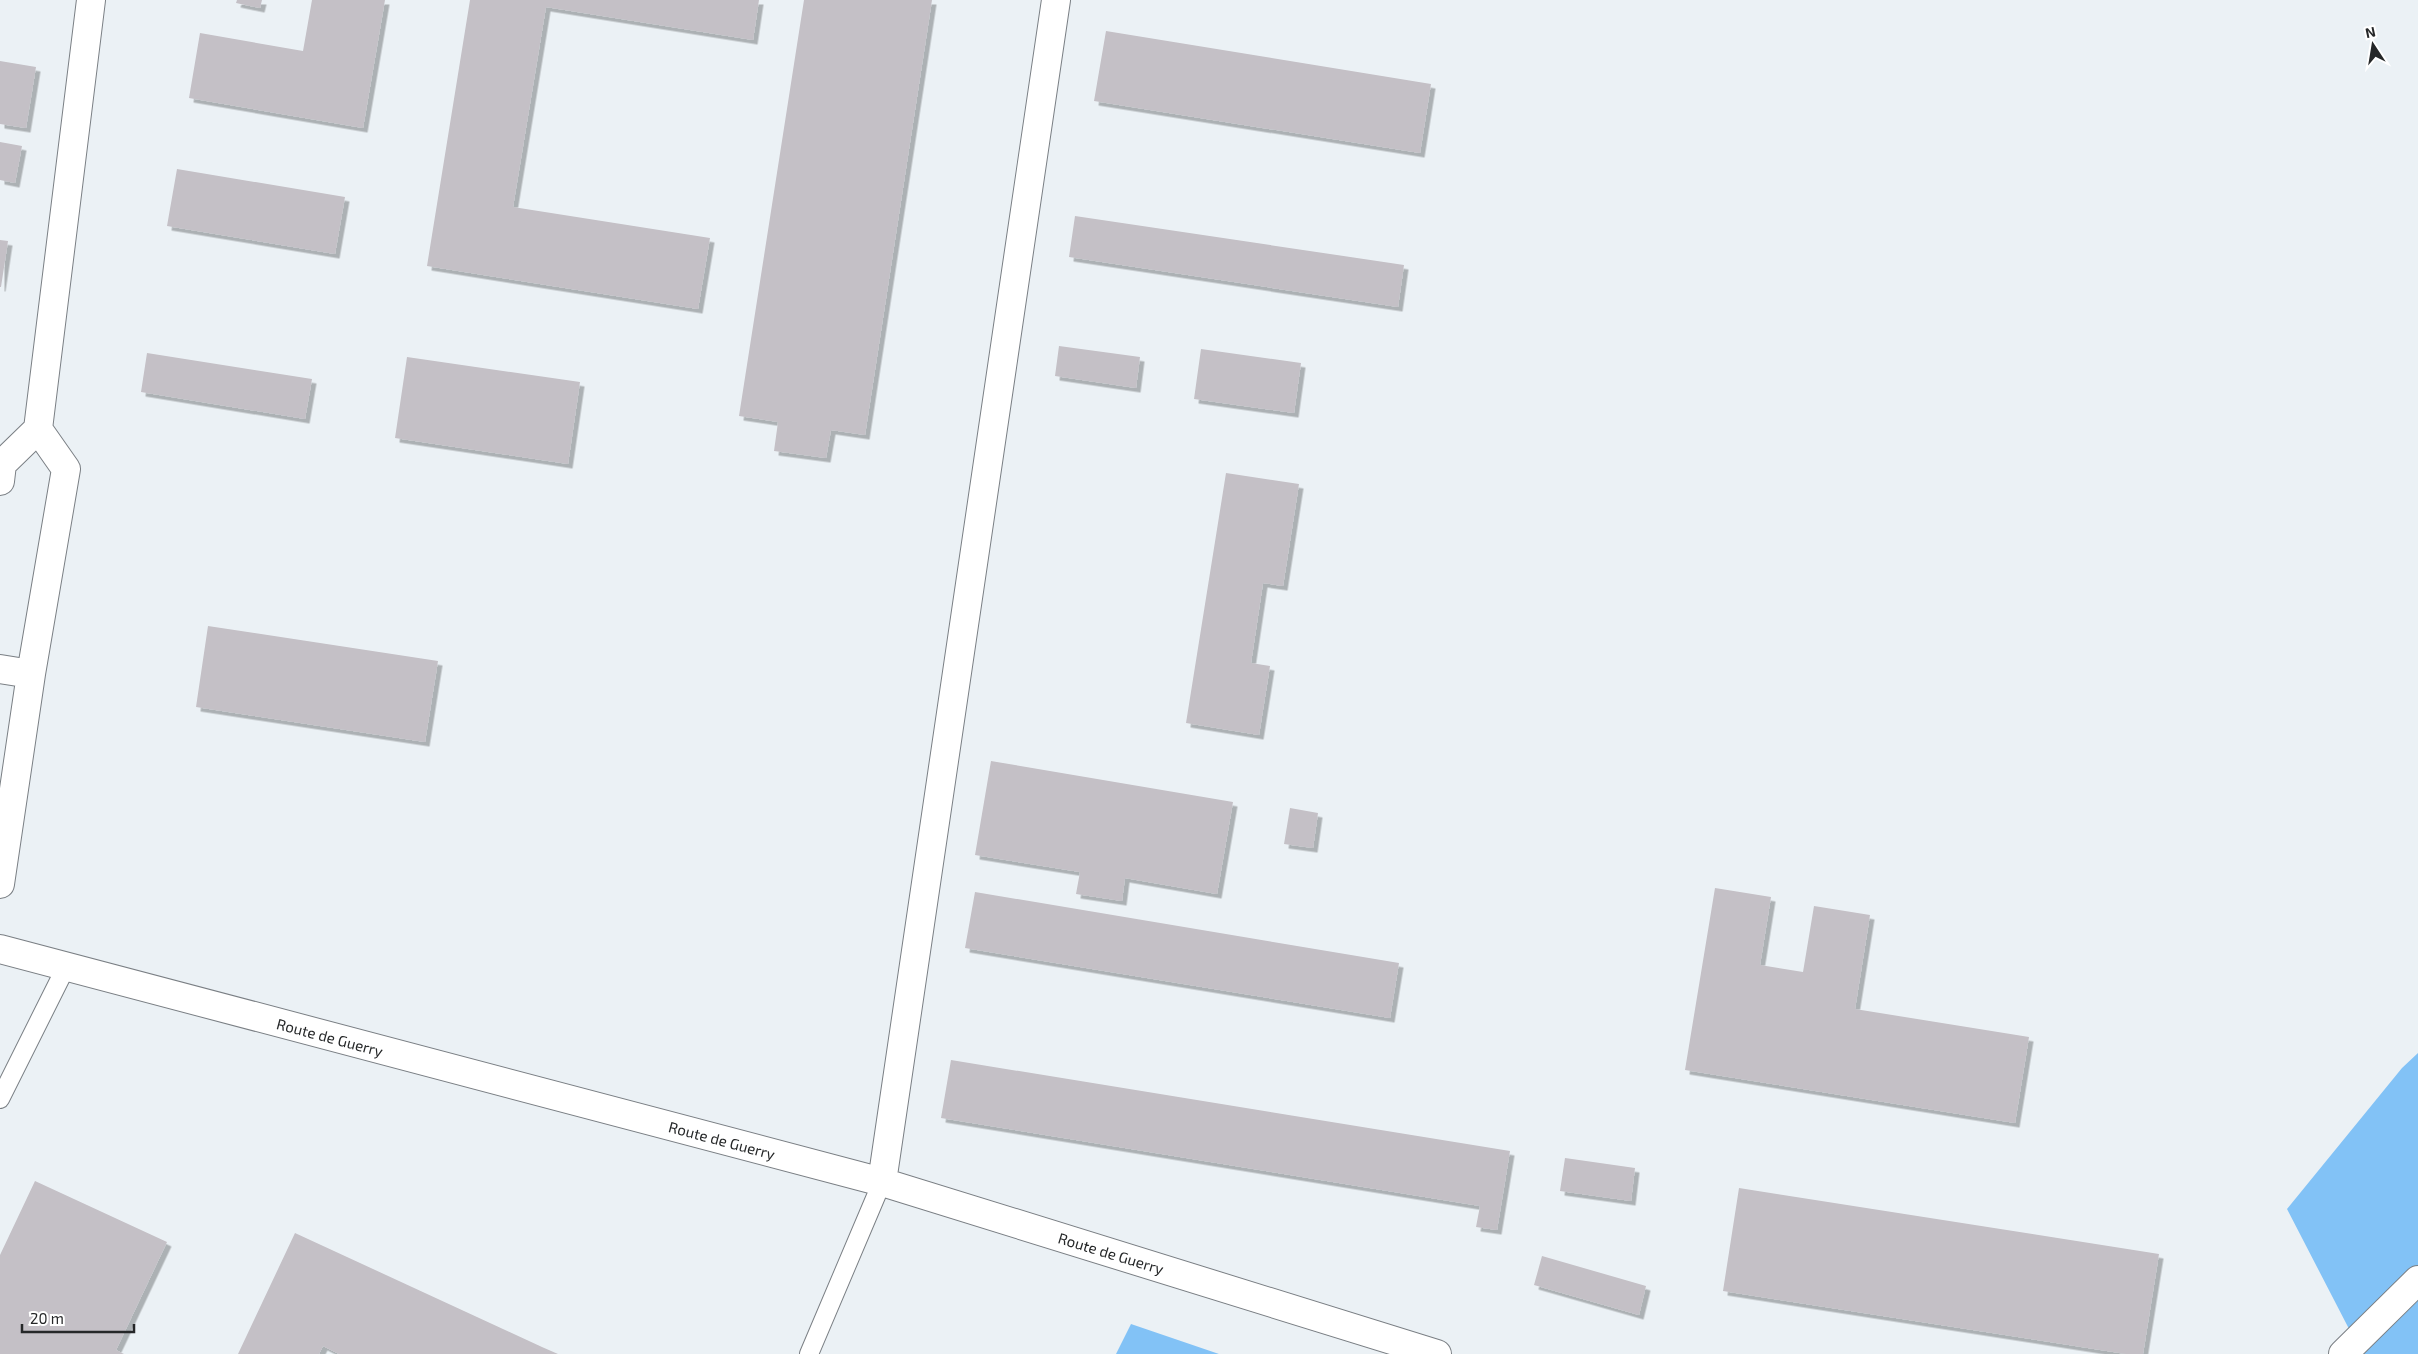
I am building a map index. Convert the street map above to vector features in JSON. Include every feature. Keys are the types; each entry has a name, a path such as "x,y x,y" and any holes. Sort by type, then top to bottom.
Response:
{"street":[{"path":"0,481 2,464 38,429 91,0"},
{"path":"882,1182 1056,0"},
{"path":"0,884 30,674 66,469 38,429"},
{"path":"0,669 30,674"},
{"name":"Route de Guerry","path":"0,949 882,1182 1437,1354"},
{"path":"2344,1354 2418,1280"}],"lane":[{"path":"0,1099 66,967"},
{"path":"809,1354 882,1182"}],"shaded area":[{"path":"2418,1053 2418,1354 2362,1354 2287,1209 2402,1068"},
{"path":"1131,1324 1219,1354 1116,1354"}],"building":[{"path":"237,0 262,0 260,8 236,3"},
{"path":"312,0 385,0 363,128 189,98 200,33 303,51"},
{"path":"470,0 759,0 753,40 546,7 513,207 710,238 698,309 427,266"},
{"path":"804,0 932,0 865,435 831,430 826,458 774,451 778,422 739,416"},
{"path":"1106,31 1431,84 1420,153 1094,101"},
{"path":"0,61 36,67 26,128 0,124"},
{"path":"0,142 22,146 15,183 0,180"},
{"path":"177,169 345,197 335,254 167,226"},
{"path":"1075,216 1404,265 1398,307 1069,257"},
{"path":"0,240 8,241 1,287 0,287"},
{"path":"1059,346 1140,357 1136,388 1055,376"},
{"path":"1201,349 1301,363 1294,413 1194,399"},
{"path":"147,353 312,379 305,419 141,392"},
{"path":"407,357 580,382 568,464 395,438"},
{"path":"1226,473 1299,484 1283,586 1263,583 1251,663 1270,666 1259,735 1186,723"},
{"path":"208,626 438,661 425,742 196,707"},
{"path":"991,761 1233,802 1217,894 1125,878 1122,901 1076,894 1080,872 975,855"},
{"path":"1290,808 1318,813 1313,848 1284,844"},
{"path":"1715,888 1771,897 1760,965 1803,972 1814,906 1870,915 1855,1009 2029,1037 2015,1123 1685,1070"},
{"path":"975,892 1399,963 1390,1018 965,948"},
{"path":"951,1060 1510,1151 1497,1230 1476,1227 1480,1206 941,1118"},
{"path":"1565,1158 1635,1168 1631,1201 1560,1191"},
{"path":"35,1181 167,1242 116,1350 124,1354 0,1354 0,1255"},
{"path":"1739,1188 2159,1254 2143,1354 2126,1354 1723,1291"},
{"path":"295,1233 558,1354 339,1354 323,1346 319,1354 238,1354"},
{"path":"1542,1256 1646,1286 1639,1315 1534,1285"}]}
